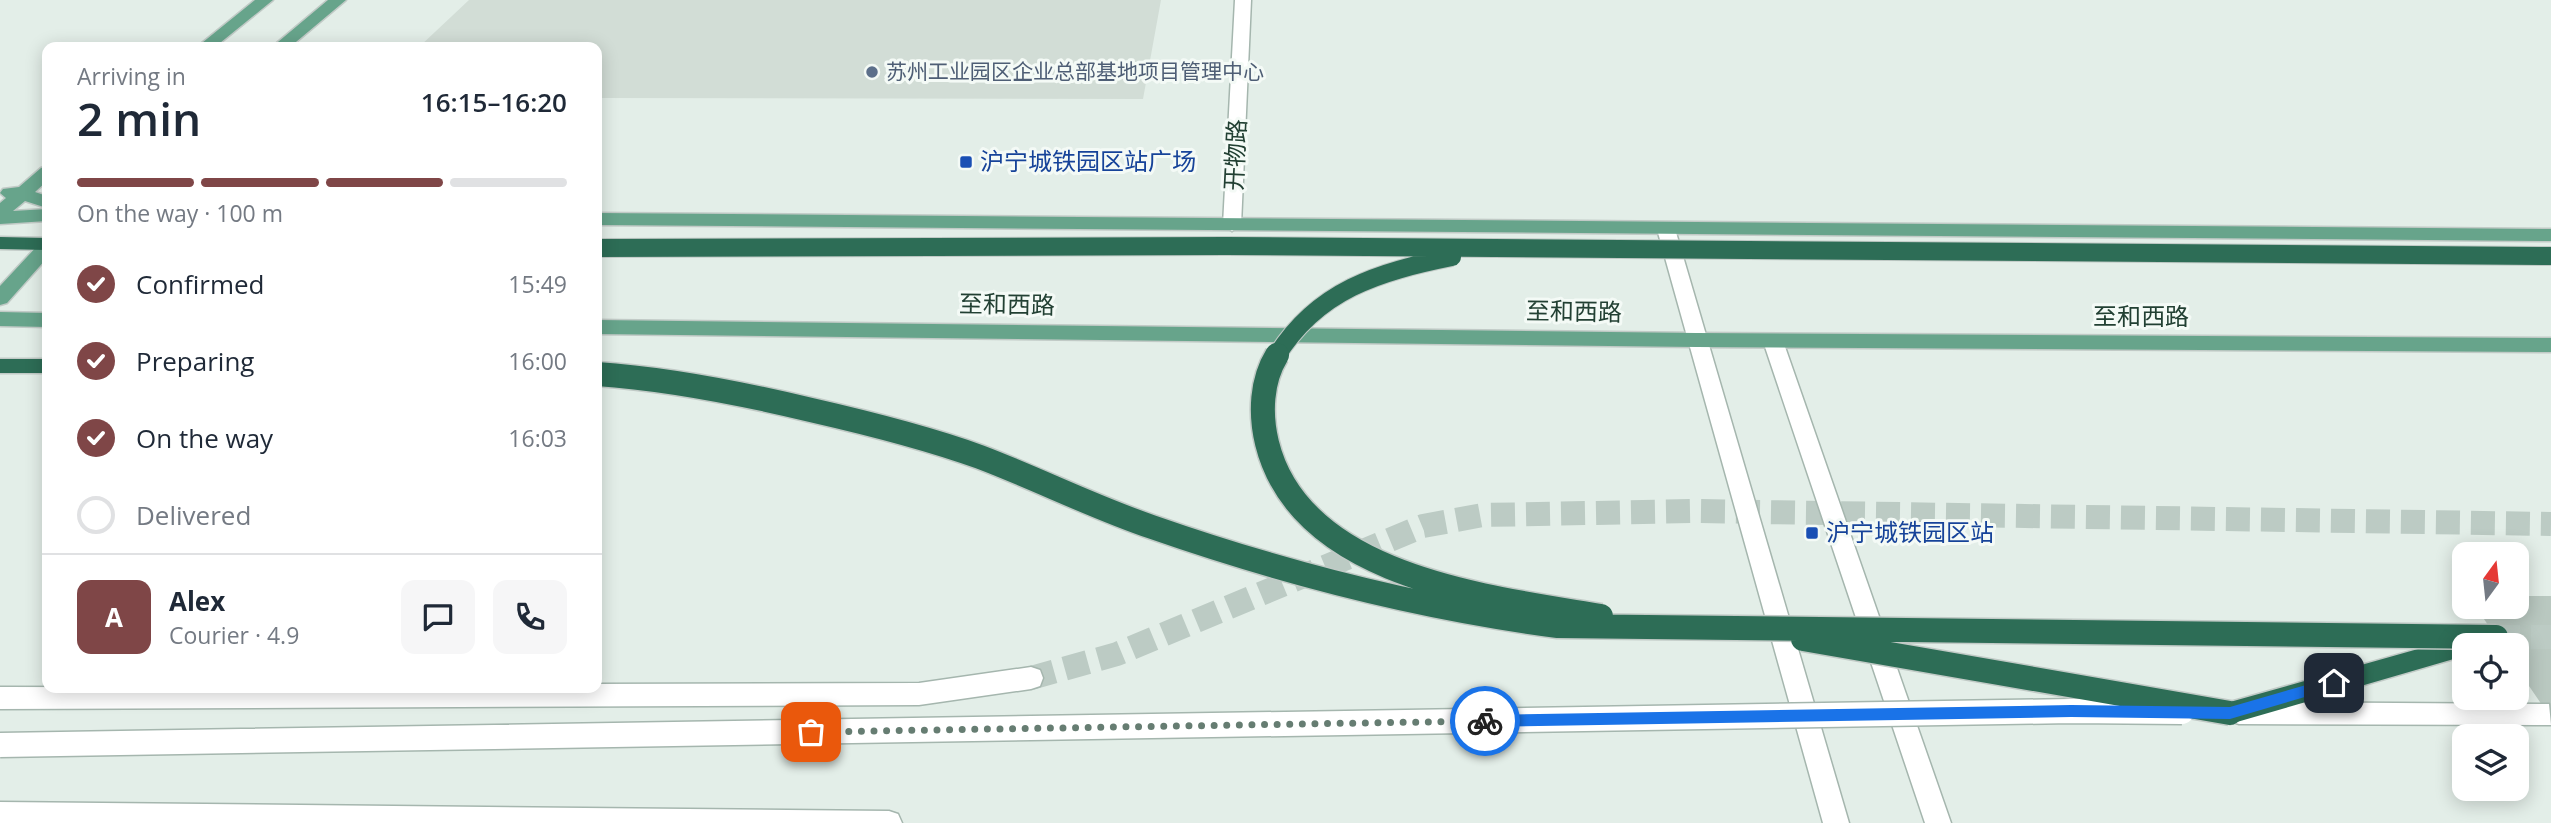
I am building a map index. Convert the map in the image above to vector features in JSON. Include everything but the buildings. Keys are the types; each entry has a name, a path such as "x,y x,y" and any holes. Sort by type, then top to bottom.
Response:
{"highway":[{"path":"0,243 42,245"},
{"path":"602,248 1513,248 2551,256"},
{"path":"1513,248 1466,254 1394,270 1339,293 1303,318 1289,333 1278,352 1264,388 1260,422 1264,443 1275,468 1296,501 1314,522 1364,556 1405,571 1492,595 1622,620 1736,628 2230,713 2452,649"},
{"path":"0,366 42,366"},
{"path":"602,375 741,393 946,446 1151,527 1294,570 1486,616 1558,626 2452,636"}],"main road":[{"path":"211,42 265,0"},
{"path":"286,42 338,0"},
{"path":"0,213 42,176"},
{"path":"0,193 20,193 42,200"},
{"path":"0,218 42,215"},
{"path":"602,219 2551,235"},
{"path":"0,298 42,251"},
{"path":"0,319 42,320"},
{"name":"至和西路","path":"602,327 1773,341 2551,345"}],"street":[{"name":"开物路","path":"1232,225 1243,0"},
{"path":"1666,229 1836,823"},
{"path":"1773,341 1938,823"},
{"path":"0,698 919,694 1031,678"},
{"path":"0,746 2057,711 2549,715"},
{"path":"0,814 889,823"}],"shaded area":[{"name":"苏州工业园区企业总部基地项目管理中心","path":"469,0 1161,0 1143,99 602,98 602,42 424,42"}],"tunnel":[{"path":"1031,678 1117,654 1423,526 1483,515 1696,511 2551,524"},
{"path":"2529,637 2551,637"}],"way so far":[{"path":"811,732 1485,721"}],"place":[{"name":"苏州工业园区企业总部基地项目管理中心","path":"872,72"},
{"name":"沪宁城铁园区站广场","path":"966,162"},
{"name":"沪宁城铁园区站","path":"1812,533"}],"route":[{"path":"1485,721 2071,711 2230,713 2334,683"}]}
